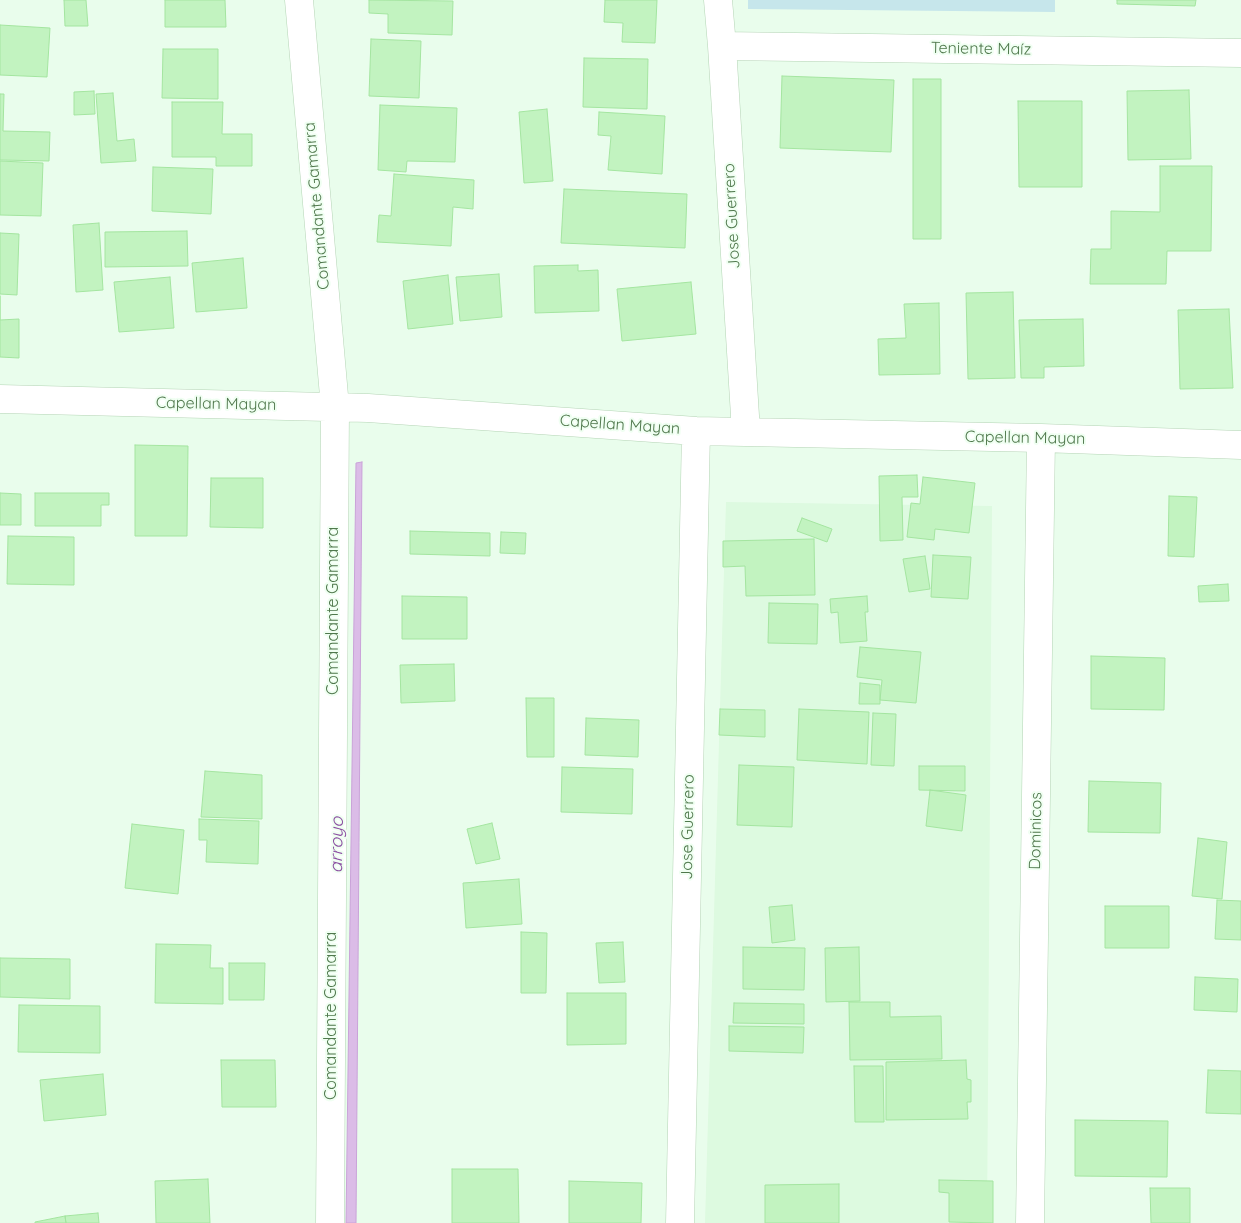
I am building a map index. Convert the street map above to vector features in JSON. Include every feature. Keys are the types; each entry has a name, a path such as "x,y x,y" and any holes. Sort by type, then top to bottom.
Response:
{"street":[{"name":"Comandante Gamarra","path":"299,0 335,407 330,1223"},
{"name":"Jose Guerrero","path":"718,0 746,432"},
{"name":"Teniente Maíz","path":"722,46 1241,53"},
{"name":"Capellan Mayan","path":"0,399 368,408 696,431 1241,444"},
{"name":"Jose Guerrero","path":"680,1223 696,431"},
{"name":"Dominicos","path":"1030,1223 1041,438"}],"shaded area":[{"path":"748,0 1055,0 1055,12 748,9"},
{"path":"362,462 356,1223 346,1223 356,463"},
{"path":"726,502 992,506 987,1223 705,1223"}],"building":[{"path":"64,0 86,0 88,26 65,26"},
{"path":"165,0 225,0 226,27 165,27"},
{"path":"369,0 453,1 452,35 388,33 388,14 369,13"},
{"path":"605,0 657,0 655,43 622,42 623,23 604,22"},
{"path":"1117,0 1196,0 1195,6 1117,4"},
{"path":"0,25 50,28 47,77 0,75"},
{"path":"371,39 421,41 419,98 369,96"},
{"path":"163,49 218,49 218,99 162,98"},
{"path":"584,58 648,59 647,109 583,107"},
{"path":"782,76 894,80 891,152 780,148"},
{"path":"913,79 941,79 941,239 913,239"},
{"path":"1189,90 1191,159 1128,160 1127,91"},
{"path":"94,91 95,114 74,115 74,92"},
{"path":"113,93 117,141 134,139 136,161 101,163 96,94"},
{"path":"0,94 4,94 3,131 50,132 49,161 0,160"},
{"path":"1018,101 1082,101 1082,187 1019,187"},
{"path":"172,102 223,102 222,134 252,134 252,166 216,166 216,157 172,157"},
{"path":"380,105 457,108 455,162 407,161 406,172 378,170"},
{"path":"547,109 553,181 524,183 519,112"},
{"path":"599,112 665,116 662,174 608,170 611,136 598,135"},
{"path":"0,161 43,163 41,216 0,215"},
{"path":"1160,166 1212,166 1211,251 1167,251 1166,284 1090,284 1091,249 1111,249 1111,211 1160,212"},
{"path":"153,167 213,169 211,214 152,211"},
{"path":"394,174 474,180 473,209 453,207 451,246 377,242 379,215 391,216"},
{"path":"564,189 687,194 685,248 561,243"},
{"path":"99,223 103,290 76,292 73,225"},
{"path":"187,231 188,266 105,267 105,232"},
{"path":"0,233 19,234 17,295 0,294"},
{"path":"243,258 247,308 196,312 192,263"},
{"path":"578,265 578,271 598,270 599,311 535,313 534,266"},
{"path":"499,274 502,317 460,321 456,277"},
{"path":"448,275 453,324 408,329 403,281"},
{"path":"170,277 174,328 119,332 114,282"},
{"path":"691,282 696,334 622,341 617,289"},
{"path":"1013,292 1015,378 968,379 966,293"},
{"path":"939,303 940,374 879,375 878,339 906,338 904,304"},
{"path":"1229,309 1233,388 1180,389 1178,310"},
{"path":"19,319 19,358 0,357 0,320"},
{"path":"1083,319 1084,366 1044,367 1044,378 1021,378 1019,320"},
{"path":"135,445 188,446 187,536 135,536"},
{"path":"917,475 918,497 902,497 903,540 880,541 879,476"},
{"path":"923,477 975,483 969,533 935,529 934,540 907,537 911,503 920,504"},
{"path":"211,478 263,478 263,528 210,527"},
{"path":"0,493 21,494 21,525 0,525"},
{"path":"35,493 109,493 109,505 101,505 101,526 35,526"},
{"path":"1169,496 1197,497 1194,557 1168,556"},
{"path":"802,518 832,529 827,542 797,531"},
{"path":"410,531 490,533 490,556 410,554"},
{"path":"501,532 526,533 525,554 500,553"},
{"path":"8,536 74,537 74,585 7,584"},
{"path":"814,539 815,595 746,596 745,566 723,567 723,541"},
{"path":"933,555 971,557 968,599 931,597"},
{"path":"925,556 930,589 909,592 903,559"},
{"path":"1228,584 1229,601 1199,602 1198,586"},
{"path":"402,596 467,597 467,639 402,639"},
{"path":"867,596 868,612 865,612 867,641 840,643 838,612 831,613 830,599"},
{"path":"769,603 818,604 817,644 768,643"},
{"path":"860,647 921,652 916,703 880,700 882,680 857,677"},
{"path":"1091,656 1165,658 1164,710 1091,709"},
{"path":"454,664 455,701 401,703 400,665"},
{"path":"860,683 880,685 880,704 859,704"},
{"path":"526,698 554,698 554,757 527,757"},
{"path":"720,709 765,710 765,737 719,735"},
{"path":"799,709 869,712 867,764 797,760"},
{"path":"873,713 896,714 894,766 871,765"},
{"path":"586,718 639,720 638,757 585,755"},
{"path":"739,765 794,767 792,827 737,825"},
{"path":"919,766 965,766 965,791 919,790"},
{"path":"562,767 633,769 632,814 561,812"},
{"path":"205,771 262,775 262,819 201,817"},
{"path":"1089,781 1161,783 1160,833 1088,832"},
{"path":"930,790 966,795 962,831 926,826"},
{"path":"199,819 259,821 258,864 206,862 207,840 199,840"},
{"path":"492,823 500,859 476,864 467,829"},
{"path":"132,824 184,830 178,894 125,888"},
{"path":"1198,838 1227,842 1222,899 1192,896"},
{"path":"519,879 522,924 466,928 463,883"},
{"path":"1217,900 1241,901 1241,940 1215,939"},
{"path":"792,905 795,940 772,943 769,907"},
{"path":"1105,906 1169,906 1169,948 1105,948"},
{"path":"521,932 547,933 546,993 521,993"},
{"path":"623,942 625,982 599,983 596,943"},
{"path":"156,944 211,945 210,968 223,968 223,1004 155,1003"},
{"path":"743,947 805,948 804,990 743,989"},
{"path":"859,947 860,1001 826,1002 825,948"},
{"path":"0,958 70,959 70,999 0,997"},
{"path":"229,963 265,963 264,1000 229,1000"},
{"path":"1195,977 1238,979 1237,1012 1194,1010"},
{"path":"567,993 626,993 626,1044 567,1045"},
{"path":"849,1002 890,1002 890,1017 941,1016 942,1059 850,1060"},
{"path":"734,1003 804,1004 804,1024 733,1023"},
{"path":"19,1005 100,1006 100,1053 18,1052"},
{"path":"729,1026 804,1027 803,1053 729,1051"},
{"path":"221,1060 275,1060 276,1107 222,1107"},
{"path":"966,1060 967,1079 971,1080 971,1102 967,1102 968,1119 886,1120 886,1062"},
{"path":"854,1066 883,1066 884,1122 855,1122"},
{"path":"1208,1070 1241,1071 1241,1114 1206,1113"},
{"path":"103,1074 106,1115 44,1121 40,1080"},
{"path":"1075,1120 1168,1121 1167,1177 1075,1176"},
{"path":"452,1169 518,1169 519,1223 452,1223"},
{"path":"208,1179 210,1223 156,1223 155,1181"},
{"path":"939,1180 993,1181 993,1223 949,1222 949,1193 939,1192"},
{"path":"569,1181 642,1183 641,1223 569,1223"},
{"path":"839,1184 839,1223 765,1223 765,1185"},
{"path":"1150,1188 1190,1188 1190,1223 1151,1223"},
{"path":"98,1213 99,1223 66,1223 65,1216"},
{"path":"65,1216 66,1223 35,1223 35,1222"}],"water label":[{"name":"arroyo","path":"337,845"}]}
